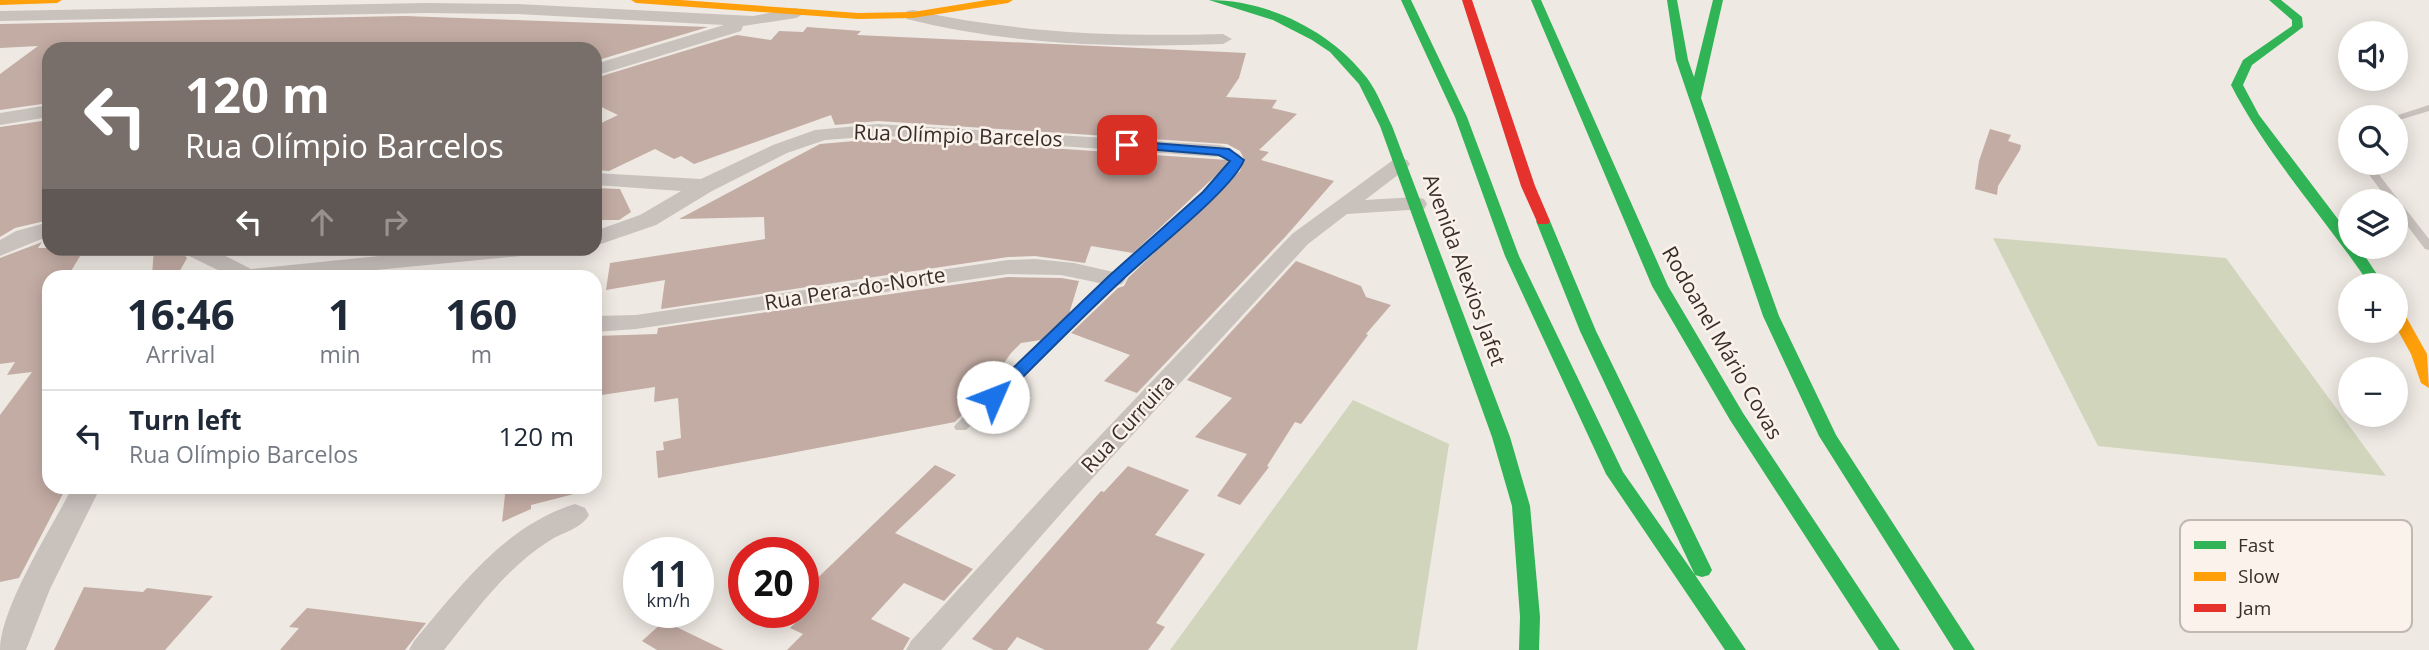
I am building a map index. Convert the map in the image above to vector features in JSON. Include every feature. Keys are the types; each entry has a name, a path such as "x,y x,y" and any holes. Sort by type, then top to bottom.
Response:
{"main road":[{"path":"0,2 57,0"},
{"path":"636,0 796,13 913,15 1008,0"},
{"name":"Avenida Alexios Jafet","path":"1214,0 1268,14 1306,30 1340,54 1364,82 1416,204 1501,437 1521,506 1530,617 1529,650"},
{"path":"1406,0 1461,117 1512,256 1615,474 1737,650"},
{"path":"1467,0 1528,186 1588,331 1667,492 1737,650"},
{"name":"Rodoanel Mário Covas","path":"1536,0 1660,286 1736,416 1889,650"},
{"path":"1672,0 1682,60 1771,316 1828,436 1965,650"},
{"path":"1695,100 1718,0"},
{"path":"2274,0 2298,19 2297,27 2252,58 2243,69 2237,84 2240,96 2262,130 2338,229"},
{"path":"2408,334 2419,354 2429,383"}],"street":[{"path":"0,16 438,8 753,21"},
{"path":"602,67 753,21 796,13"},
{"path":"913,15 961,26 1052,37 1119,40 1223,39"},
{"path":"0,119 42,112"},
{"name":"Rua Olímpio Barcelos","path":"602,236 648,220 704,186 803,139 858,131 943,132 1219,151"},
{"name":"Rua Curruira","path":"922,650 1069,486 1300,239 1400,164"},
{"path":"602,179 704,186"},
{"path":"1343,208 1416,204"},
{"path":"0,249 24,236 42,231"},
{"path":"207,256 236,270"},
{"path":"309,270 451,256"},
{"name":"Rua Pera-do-Norte","path":"602,324 636,322 1008,267 1043,264 1114,279"},
{"path":"10,650 35,589 83,494"},
{"path":"425,650 500,562 539,533 575,515"}],"lane":[{"path":"2408,114 2429,108"},
{"path":"961,427 1114,279 1208,195 1234,167 1237,160 1235,156 1219,151"},
{"path":"2408,219 2429,247"}],"green space":[{"path":"1993,238 2226,258 2338,411 2338,427 2350,427 2386,476 2098,446"},
{"path":"1353,400 1449,444 1417,650 1170,650"}],"building":[{"path":"404,16 708,27 602,59 602,42 42,42 42,104 0,110 0,74 38,46 0,48 0,24"},
{"path":"807,27 861,31 857,35 1246,53 1239,78 1226,97 1277,100 1272,108 1297,114 1259,150 1269,152 1261,160 1334,181 1286,236 1137,393 1104,381 1130,355 1071,333 1118,288 1124,286 1128,278 1240,171 1244,159 1240,151 1227,144 878,121 835,125 831,115 694,164 681,156 674,159 655,149 609,171 602,170 602,123 618,115 602,107 602,76 737,35 771,40 779,31 803,32"},
{"path":"42,121 42,222 15,228 0,237 0,127"},
{"path":"1990,129 2011,135 2008,141 2021,145 1998,186 1997,195 1975,189 1979,161"},
{"path":"878,139 1228,160 1227,165 1133,253 1091,246 1085,263 1035,256 1008,257 661,309 665,280 606,290 610,263 765,239 764,217 679,219 820,144"},
{"path":"602,188 620,189 631,212 619,220 602,220"},
{"path":"42,242 38,248 42,248 42,256 80,256 72,270 42,270 42,494 63,494 19,578 0,582 0,415 32,372 7,375 15,362 0,364 0,258"},
{"path":"153,256 187,258 180,270 152,270"},
{"path":"1296,261 1361,286 1366,297 1391,305 1366,334 1368,335 1301,424 1295,422 1267,466 1269,467 1240,505 1217,496 1247,454 1195,437 1232,398 1187,380"},
{"path":"1008,277 1079,281 1069,314 1041,340 1021,343 982,395 955,422 658,478 656,451 664,450 663,442 681,438 678,398 654,402 655,387 602,395 602,336 657,334 658,328"},
{"path":"935,465 956,475 895,533 973,569 944,601 904,583 871,619 910,638 903,650 787,650 803,634 790,628 819,628 819,577"},
{"path":"1128,466 1189,490 1155,535 1205,554 1156,623 1165,627 1148,650 1045,650 1017,637 1007,650 994,650 972,639 1101,491 1104,492"},
{"path":"505,494 574,494 531,505 531,509 502,522"},
{"path":"84,587 143,592 147,588 213,596 165,650 54,650"},
{"path":"307,608 426,623 405,650 280,650 299,628 289,627"},
{"path":"656,628 678,628 724,650 657,650 642,641"}],"traffic: fast":[{"path":"1214,0 1277,18 1316,37 1350,65 1373,98 1386,126 1501,437 1521,506 1530,617 1529,650"},
{"path":"1406,0 1461,117 1512,256 1615,474 1736,650"},
{"path":"1536,0 1660,286 1736,416 1890,650"},
{"path":"1672,0 1682,60 1771,316 1828,436 1965,650"},
{"path":"1695,98 1718,0"},
{"path":"2274,0 2298,19 2297,27 2247,63 2237,85 2253,116 2338,229"},
{"path":"1543,221 1588,331 1702,570"},
{"path":"2360,259 2369,273"}],"traffic: slow":[{"path":"0,2 57,0"},
{"path":"636,0 858,16 913,15 1008,0"},
{"path":"2408,334 2419,354 2429,383"}],"traffic: jam":[{"path":"1467,0 1528,186 1543,221"}],"route":[{"path":"993,397 1114,279 1208,195 1234,167 1237,160 1235,156 1219,151 1127,145"}]}
